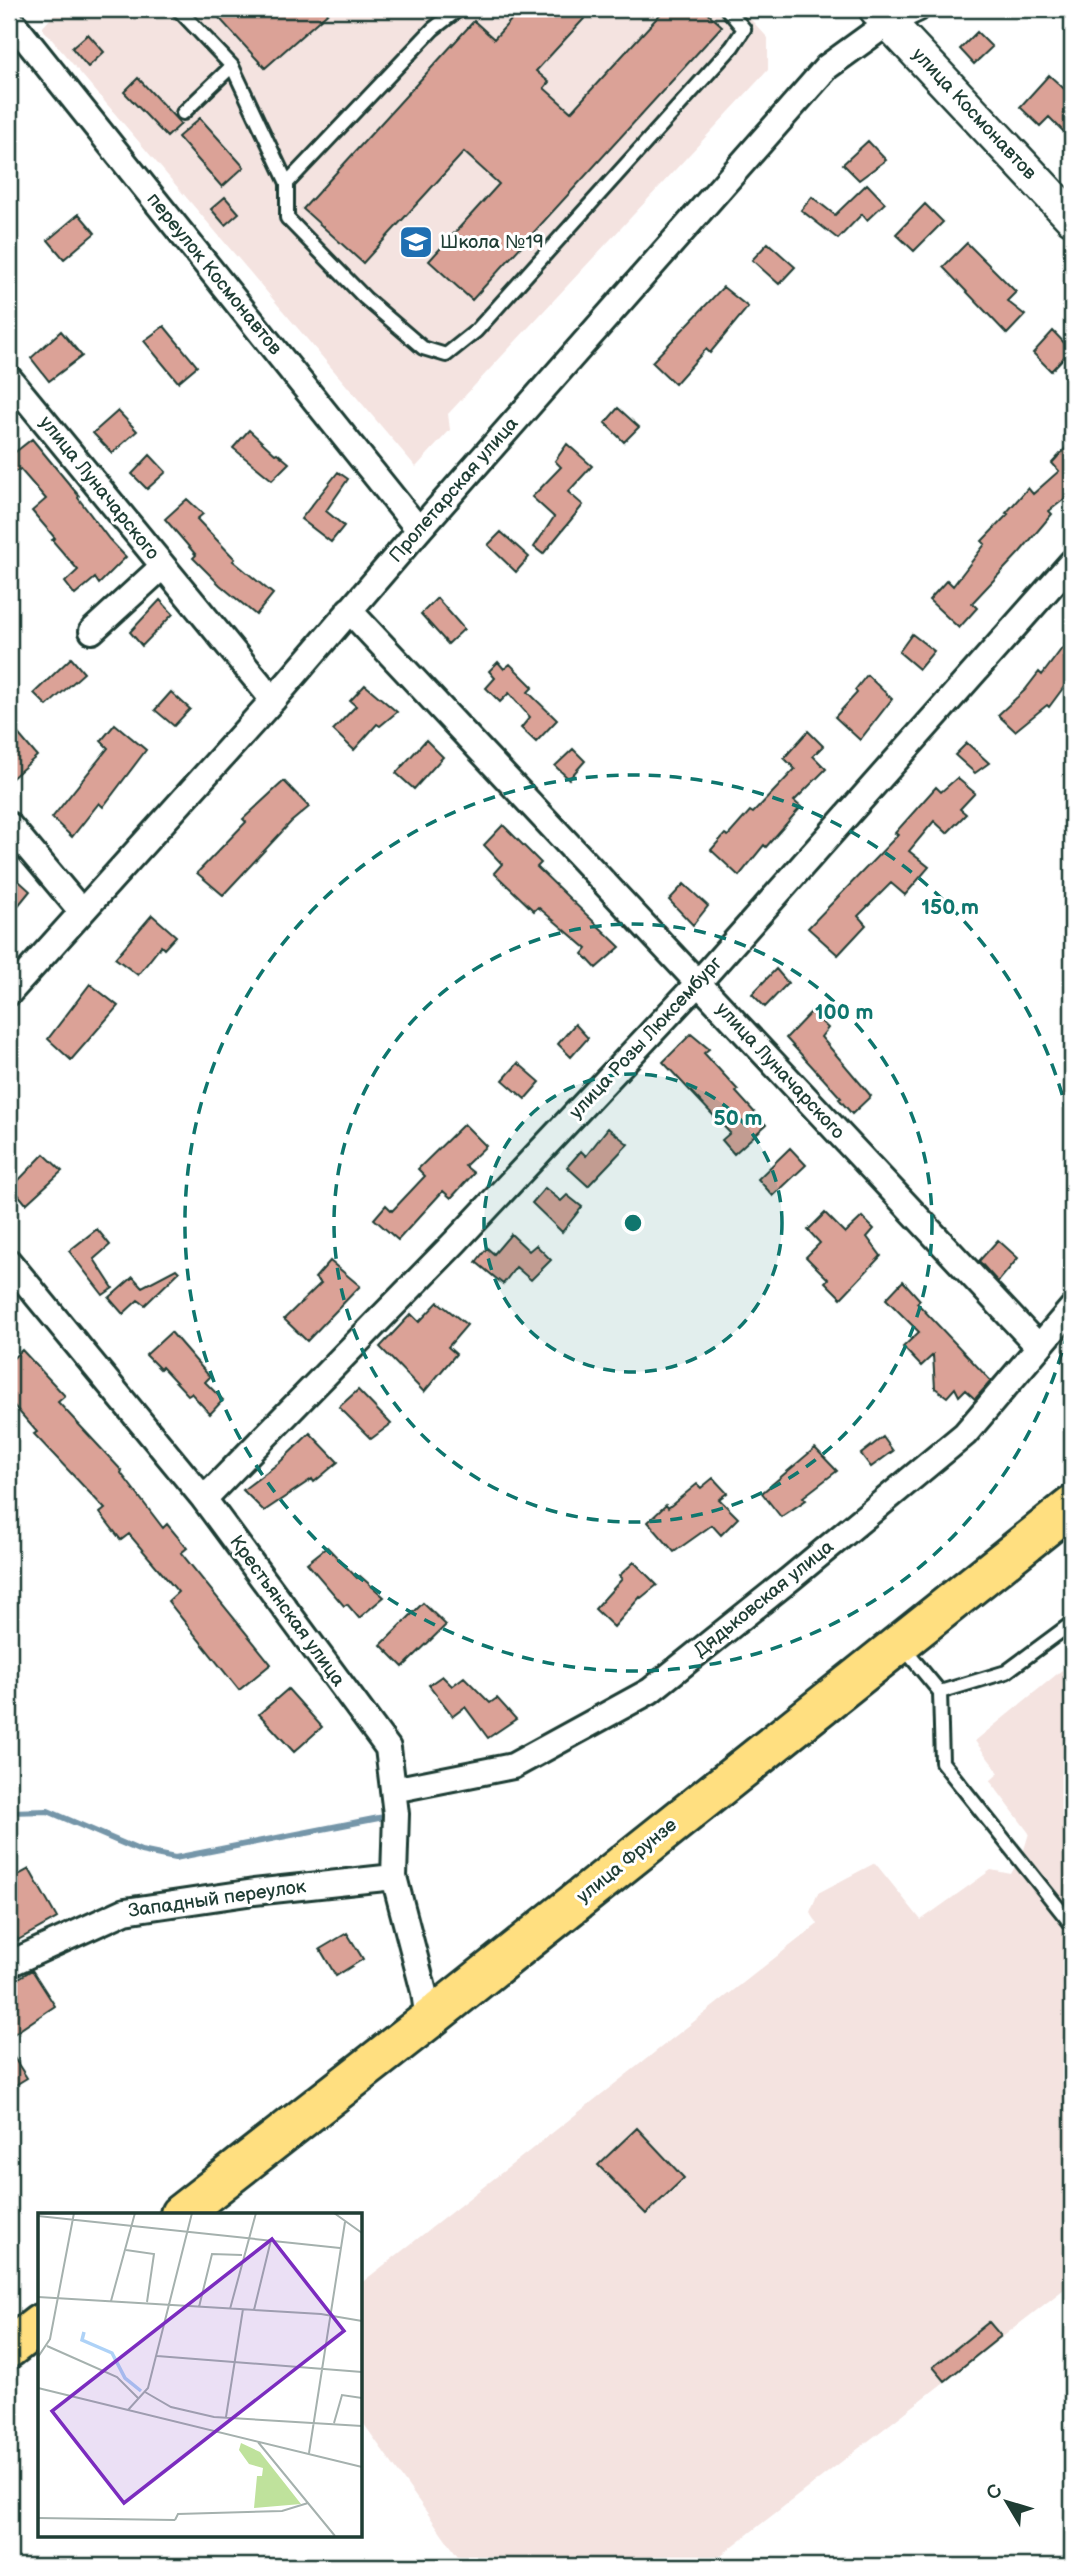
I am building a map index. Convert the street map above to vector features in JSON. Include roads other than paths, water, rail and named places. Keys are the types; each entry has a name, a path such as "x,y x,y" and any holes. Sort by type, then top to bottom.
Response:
{"main road":[{"name":"улица Фрунзе","path":"181,2213 428,2020 1072,1506"},
{"path":"9,2348 38,2326"}],"street":[{"name":"улица Космонавтов","path":"894,13 1072,219"},
{"name":"Пролетарская улица","path":"9,993 273,700 827,67 894,13"},
{"name":"переулок Космонавтов","path":"9,18 419,530"},
{"name":"улица Луначарского","path":"9,377 273,700"},
{"name":"улица Розы Люксембург","path":"204,1499 455,1242 698,983 1072,562"},
{"name":"улица Луначарского","path":"92,631 163,566"},
{"name":"улица Луначарского","path":"349,610 1039,1347"},
{"path":"9,825 82,912"},
{"name":"Крестьянская улица","path":"9,1262 204,1499 388,1748 396,1814 394,1877 424,1992 428,2020"},
{"name":"Дядьковская улица","path":"393,1790 513,1766 650,1691 965,1434 1072,1308"},
{"name":"Западный переулок","path":"9,1964 125,1911 254,1892 394,1877"}],"lane":[{"path":"178,9 232,66 287,183 286,218 365,298 423,348 446,355 477,331 732,47 744,29 727,9"},
{"path":"287,183 433,29 459,9"},
{"path":"183,113 232,66"},
{"path":"940,1692 1006,1672 1072,1623"},
{"path":"900,1643 940,1692 942,1762 1072,1925"}],"waterway":[{"path":"9,1812 48,1811 141,1851 175,1858 389,1816"}],"place":[{"name":"Школа №19","path":"416,242"}]}
